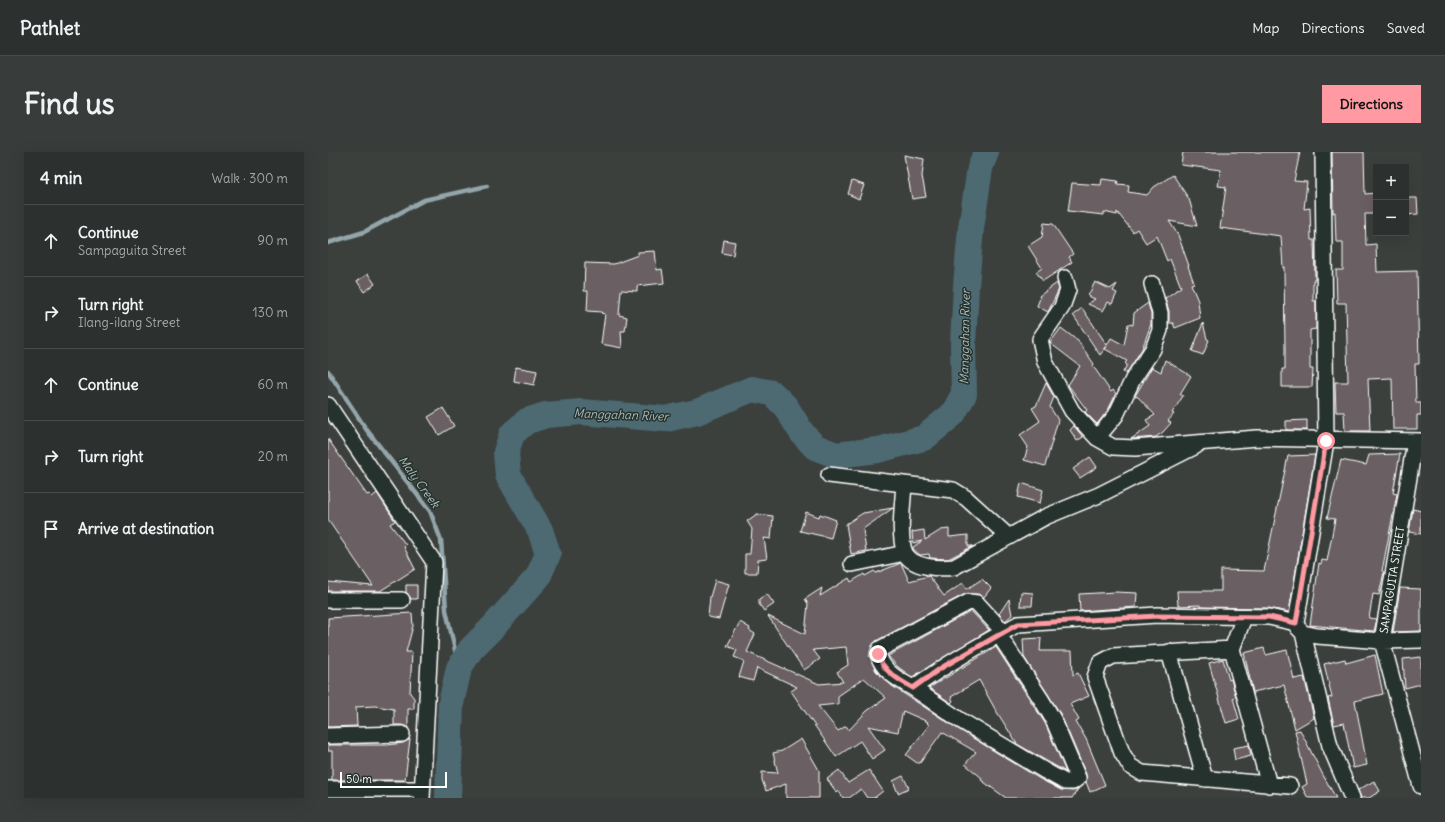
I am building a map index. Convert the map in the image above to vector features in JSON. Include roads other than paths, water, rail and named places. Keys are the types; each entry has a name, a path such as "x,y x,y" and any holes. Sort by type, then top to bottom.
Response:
{"street":[{"path":"1322,152 1326,441 1300,628 1330,746 1352,798"},
{"path":"1065,278 1068,290 1062,306 1040,339 1040,345 1045,362 1072,411 1098,438 1113,447 1135,448 1257,438 1326,441 1418,441"},
{"path":"1098,438 1116,415 1133,379 1153,349 1160,330 1160,313 1152,284"},
{"path":"328,406 434,562 422,793 328,789"},
{"name":"SAMPAGUITA STREET","path":"1418,441 1382,641 1421,786"},
{"path":"904,484 902,524 905,553 918,564 931,568 943,569 954,567 1045,517 1099,495 1202,442"},
{"path":"829,475 953,490 966,498 1009,537"},
{"path":"852,564 905,553"},
{"path":"328,600 402,600"},
{"path":"969,602 977,603 1000,628 999,635 1014,656 1053,719 1078,778 1073,782 1065,782 960,720 913,688 891,674 884,666 879,659 878,654 880,649 969,602"},
{"path":"913,688 941,668 1018,624 1157,616 1269,617 1300,628 1382,641 1421,640"},
{"path":"1244,617 1232,649 1269,785"},
{"path":"1232,649 1113,656 1100,663 1096,670 1095,678 1122,753 1130,766 1142,773 1290,786"},
{"path":"1169,652 1205,779"},
{"path":"328,736 402,734"}],"waterway":[{"name":"Manggahan River","path":"448,798 451,703 459,668 471,649 538,577 548,554 540,530 508,475 506,452 512,434 527,421 546,415 581,412 666,419 697,412 752,389 772,393 786,407 802,433 815,447 836,455 878,450 924,438 953,414 964,394 963,344 971,228 980,168 986,152"},
{"name":"Maly Creek","path":"328,243 364,232 424,200 487,186"},
{"name":"Maly Creek","path":"328,371 366,429 430,511 441,540 446,610 459,668"}]}
